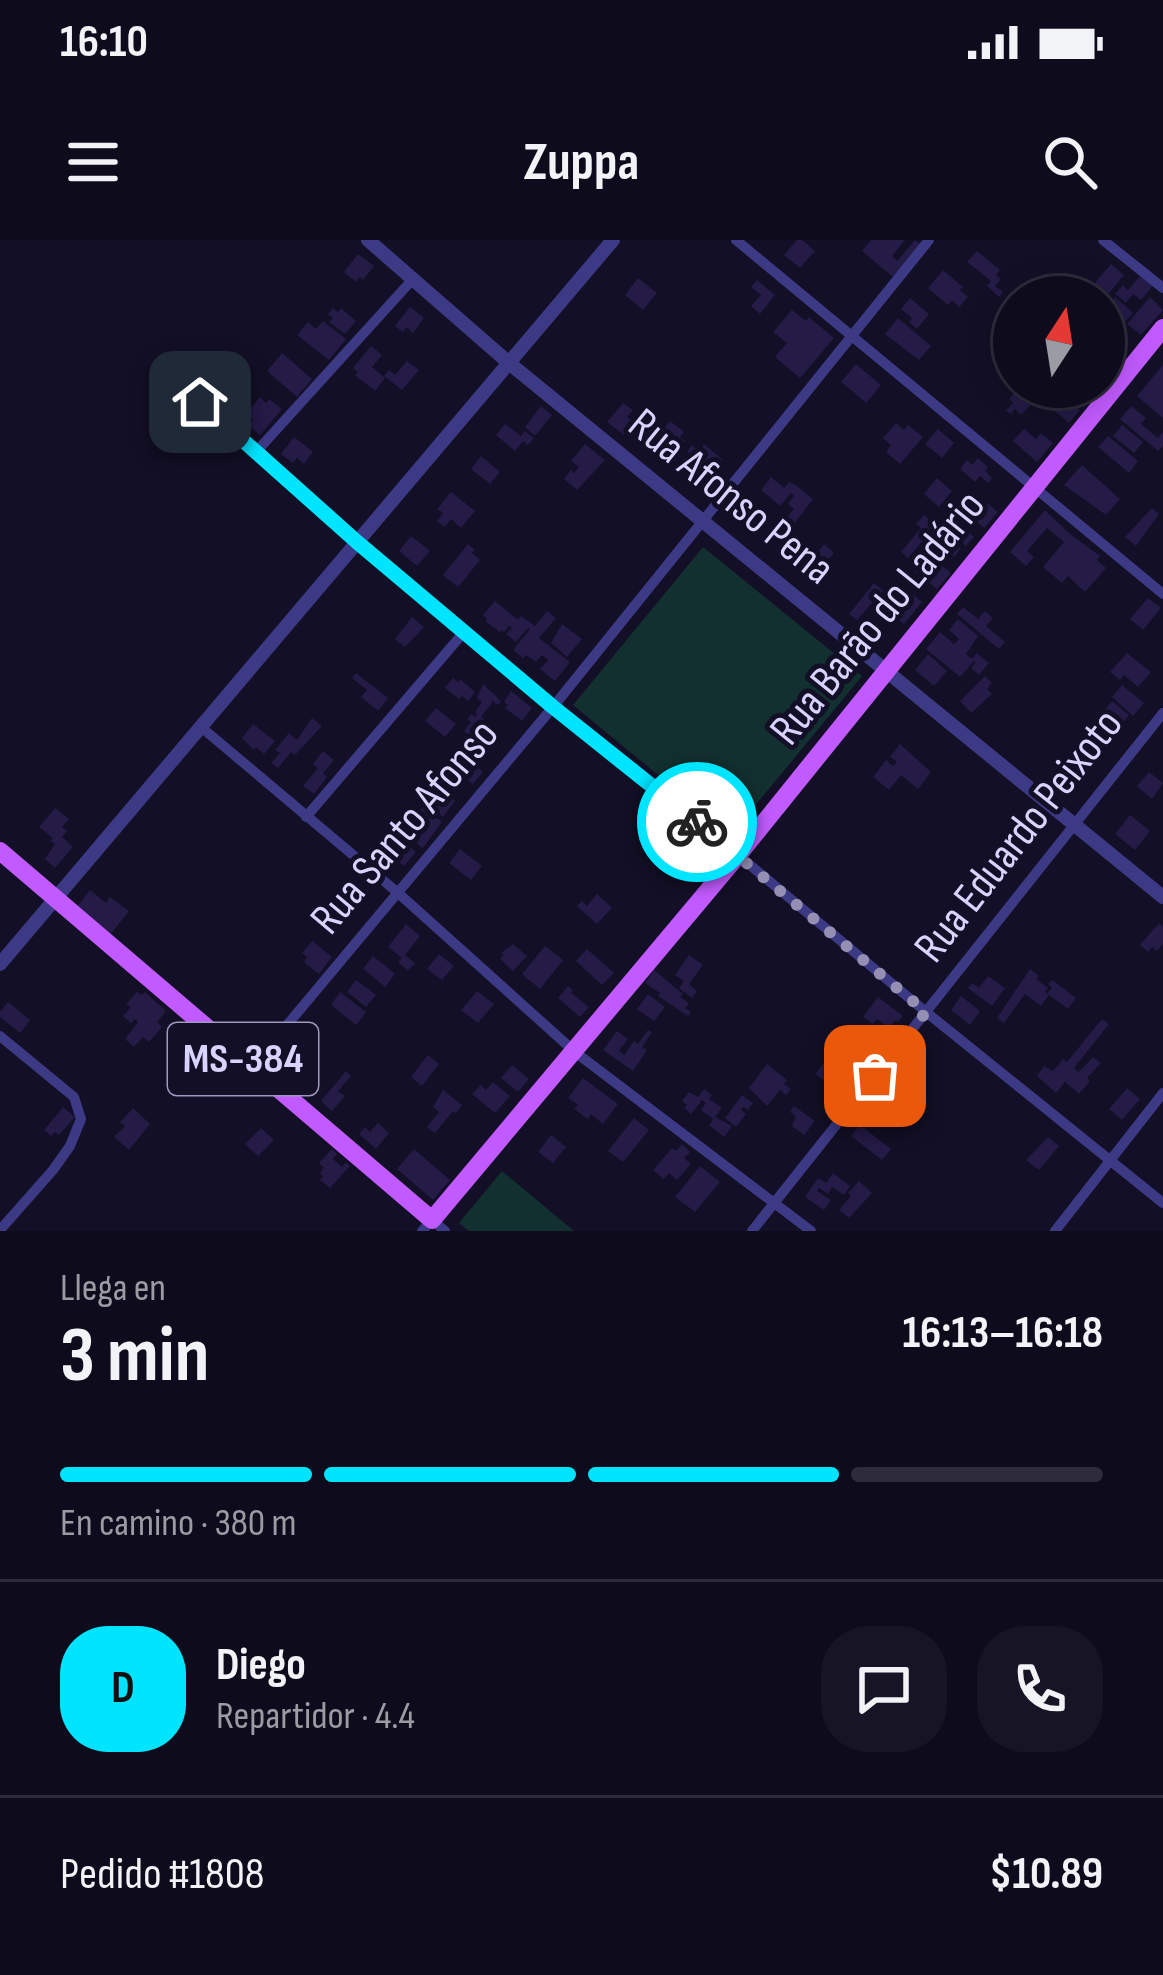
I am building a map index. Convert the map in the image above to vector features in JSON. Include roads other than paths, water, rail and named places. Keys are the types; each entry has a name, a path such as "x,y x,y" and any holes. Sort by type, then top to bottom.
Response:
{"main road":[{"name":"Rua Barão do Ladário","path":"433,1227 1163,328"},
{"name":"MS-384","path":"0,851 433,1227"}],"street":[{"name":"Rua Afonso Pena","path":"368,240 509,363 1163,897"},
{"path":"0,964 613,240"},
{"path":"736,240 1163,594"},
{"name":"Rua Santo Afonso","path":"252,1067 553,707 928,240"},
{"path":"1103,240 1163,288"},
{"path":"257,451 412,280"},
{"path":"200,402 553,707 1163,1203"},
{"path":"306,817 464,632"},
{"name":"Rua Eduardo Peixoto","path":"752,1231 1163,712"},
{"path":"201,727 397,892 575,1052 811,1231"},
{"path":"0,1036 74,1097 81,1119 79,1131 53,1170 0,1230"},
{"path":"1055,1231 1163,1093"}]}
